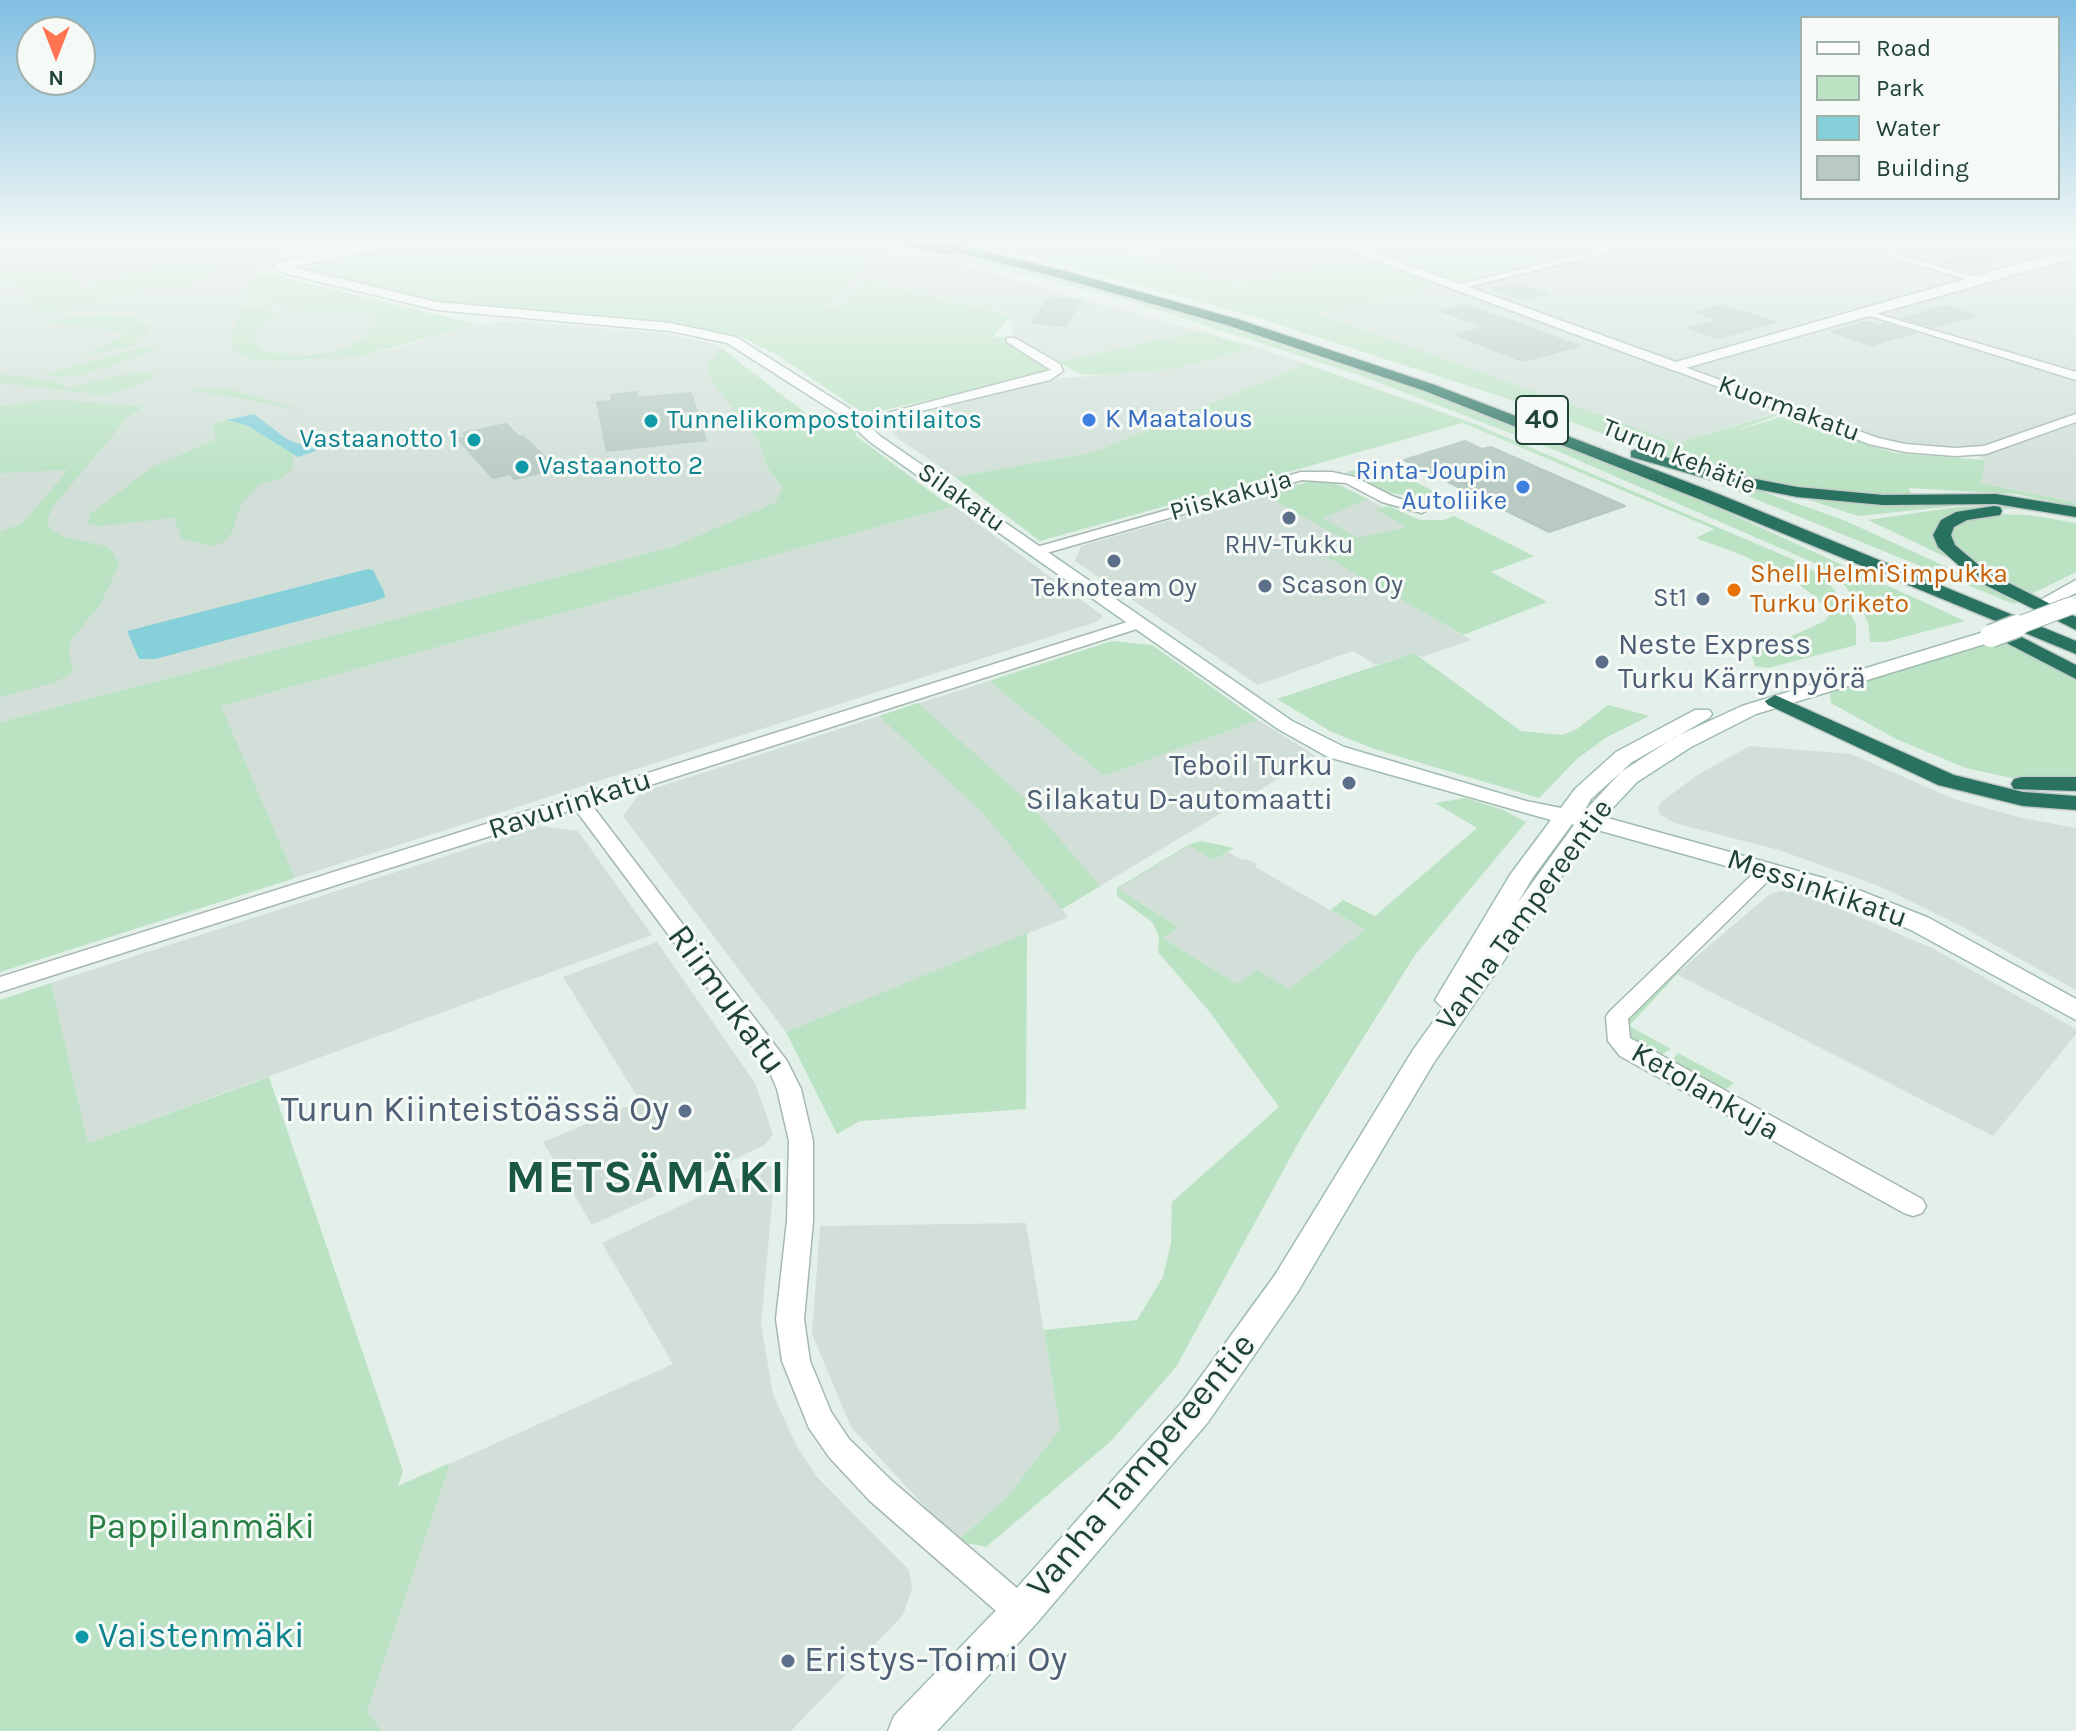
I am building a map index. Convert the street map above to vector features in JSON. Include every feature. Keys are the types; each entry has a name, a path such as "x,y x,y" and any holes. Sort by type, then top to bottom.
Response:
{"highway":[{"name":"Turun kehätie","path":"1234,323 1515,419 2076,648"},
{"name":"Turun kehätie","path":"1259,323 1424,377 1610,446 2076,635"},
{"path":"1610,446 1712,475 1797,492 1883,500 1996,499 2076,512"},
{"path":"2068,608 1981,576 1952,553 1942,535 1947,524 1955,519 1983,512 2026,512 2076,520"},
{"path":"1848,554 2076,673"},
{"path":"1797,694 1892,742 1966,773 2023,784 2076,784"},
{"path":"1771,695 1946,780 2023,799 2076,803"}],"street":[{"name":"Silakatu","path":"633,323 718,336 754,352 859,422 875,439 1285,725 1336,752 1436,784 1576,818"},
{"name":"Kuormakatu","path":"1553,323 1883,444 1933,450 1986,450 2076,418"},
{"path":"1675,367 1830,323"},
{"path":"1903,323 2076,376"},
{"path":"859,422 1050,376 1057,371 1056,366 1011,340"},
{"name":"Piiskakuja","path":"1038,551 1301,476 1332,476 1350,480 1387,499 1422,509"},
{"name":"Vanha Tampereentie","path":"909,1731 1021,1612 1196,1411 1221,1377 1286,1284 1423,1057 1603,773 1638,748 1697,716 2068,608 2076,586"},
{"name":"Ravurinkatu","path":"0,985 1140,623"},
{"name":"Vanha Tampereentie","path":"1797,694 1983,632"},
{"path":"1771,695 1797,694"},
{"name":"Riimukatu","path":"580,802 779,1067 789,1089 798,1117 801,1166 800,1221 790,1319 797,1364 819,1419 839,1448 881,1491 1021,1612"},
{"name":"Messinkikatu","path":"1576,818 1832,888 1911,920 2076,1011"},
{"name":"Ketolankuja","path":"1769,869 1623,1011 1615,1026 1619,1041 1628,1050 1913,1206"}],"shaded area":[{"path":"0,323 245,323 248,358 273,361 360,357 408,345 458,326 495,323 538,323 661,333 710,343 721,348 709,363 708,376 759,442 767,467 783,488 776,503 672,547 0,722"},
{"path":"374,323 365,337 344,349 312,355 265,352 252,338 263,324"},
{"path":"1011,323 1169,323 1199,331 1056,362 1012,335"},
{"path":"1329,323 2076,323 2076,503 1981,483 1984,460 1966,447 1891,442 1794,407 1677,443"},
{"path":"1258,348 1306,364 1094,452 955,477 900,440 888,427 890,422 1053,379 1172,369"},
{"path":"1316,482 1342,486 1416,524 1324,555 1471,640 1422,657 1414,653 1376,665 1353,651 1258,685 1075,561 1081,546 1297,484"},
{"path":"954,506 1103,616 1096,622 295,878 220,706"},
{"path":"989,681 1104,776 1258,720 1316,756 1062,909 1068,917 786,1032 623,816 640,793"},
{"path":"1750,746 1851,754 1954,799 2018,817 2076,828 2076,990 1959,925 1879,886 1779,850 1674,823 1660,814 1658,807 1661,802 1699,774"},
{"path":"539,826 578,831 652,935 88,1143 51,983"},
{"path":"1189,846 1214,860 1228,852 1257,864 1255,867 1365,930 1289,989 1237,984 1162,937 1178,926 1118,889"},
{"path":"1781,891 1805,894 1932,948 2076,1029 2076,1034 1993,1136 1676,974 1770,894"},
{"path":"657,942 755,1083 773,1134 765,1145 592,1225 543,1142 640,1101 563,977"},
{"path":"766,1165 775,1169 761,1325 773,1394 796,1445 817,1477 909,1570 912,1588 903,1615 791,1731 309,1731 398,1487 673,1364 602,1243"},
{"path":"1026,1223 1060,1429 1007,1497 957,1541 851,1427 812,1334 820,1226"}],"green space":[{"path":"54,323 143,323 151,328 133,345 79,358 129,333"},
{"path":"237,323 265,323 253,338 265,352 312,355 344,349 365,337 375,323 477,323 360,357 272,361 248,358 232,349"},
{"path":"673,323 1005,323 995,338 1002,336 1052,370 1044,375 879,411 860,411 777,355 738,335"},
{"path":"1197,323 1220,323 1481,411 1685,493 1965,621 1885,642 1870,642 1869,626 1862,609 1845,586 1817,564 1557,451 1359,375"},
{"path":"1273,323 1344,323 1677,443 1781,412 1784,413 1735,431 1787,415 1894,453 1985,460 1981,483 2076,503 2076,507 2017,494 1908,488 1913,496 1849,494 1750,481 1669,459 1533,407"},
{"path":"1199,331 1258,348 1172,369 1116,374 1083,375 1056,362"},
{"path":"151,345 158,349 90,373 64,377 41,375"},
{"path":"721,348 811,417 840,421 856,428 856,436 954,506 221,706 295,878 0,972 0,722 672,547 775,503 783,488 767,467 759,442 708,376 709,363"},
{"path":"1306,364 1475,424 1799,562 1824,577 1849,609 1856,625 1856,645 1768,668 1755,666 1752,657 1756,652 1825,621 1829,615 1817,598 1791,579 1742,555 1696,538 1714,529 1463,423 1040,541 955,477 1094,452"},
{"path":"149,372 156,375 129,389 103,395 0,383 0,374 56,381 69,388 115,376"},
{"path":"199,387 236,391 302,410 192,390"},
{"path":"54,399 143,407 128,417 55,504 47,519 50,529 65,537 105,546 112,551 119,564 100,605 71,640 69,651 73,672 56,682 0,697 0,532 23,523 68,470 0,473 0,406"},
{"path":"227,420 247,426 286,447 293,455 293,468 281,478 259,485 249,495 224,542 212,546 182,539 174,518 98,526 88,523 90,514 151,468 216,439 212,424"},
{"path":"1377,464 1466,509 1439,499 1389,493 1347,472"},
{"path":"1694,474 1755,489 1841,519 2022,601 2014,604"},
{"path":"1309,482 1336,484 1368,499 1323,518 1358,538 1407,527 1375,509 1389,506 1420,520 1444,520 1454,516 1534,556 1491,572 1547,602 1463,635 1323,555 1353,544 1262,494"},
{"path":"1791,494 1984,503 1858,516"},
{"path":"1958,507 2026,509 1983,508 1942,519 1933,531 1948,558 1868,520"},
{"path":"1998,514 2029,515 2076,523 2076,572 2027,596 1984,574 1951,542 1951,529 1960,521"},
{"path":"2006,640 2076,677 2076,781 2016,779 1966,768 1896,739 1831,703 1830,694 1843,684"},
{"path":"1112,641 1152,645 1258,720 1104,776 989,681"},
{"path":"1414,653 1521,731 1562,735 1577,729 1608,705 1649,716 1607,737 1578,758 1539,798 1374,749 1330,731 1277,699"},
{"path":"918,703 1026,800 1100,886 1062,909 983,813 879,716"},
{"path":"1466,798 1503,810 1526,822 1415,955 1302,1136 1176,1367 1110,1442 986,1547 957,1541 1007,1497 1060,1429 1044,1330 1137,1320 1163,1277 1171,1243 1172,1202 1279,1107 1209,1011 1158,952 1159,936 1152,922 1117,896 1117,888 1190,844 1201,841 1234,848 1214,860 1189,846 1118,889 1179,927 1163,938 1237,984 1257,970 1289,989 1365,930 1331,910 1343,900 1375,916 1477,828 1435,803"},
{"path":"1027,933 1026,1109 860,1121 837,1134 786,1032"},
{"path":"1676,968 1681,970 1629,1026 1671,1049 1661,1055 1629,1041 1627,1021"},
{"name":"Pappilanmäki","path":"51,983 88,1143 269,1077 403,1471 398,1486 450,1463 367,1711 381,1731 0,1731 0,1000"},
{"path":"1678,1053 1734,1083 1723,1091 1670,1063"}],"water":[{"path":"254,414 288,440 318,450 298,457 248,426 227,420"},
{"path":"373,570 385,597 155,659 139,659 127,631"}],"building":[{"path":"1031,323 1067,323 1065,326"},
{"path":"1473,323 1516,323 1579,346 1523,361 1456,335 1485,327"},
{"path":"1709,323 1772,323 1718,338 1689,328"},
{"path":"1869,323 1914,333 1872,345 1832,332"},
{"path":"1919,323 1950,323 1933,327"},
{"name":"Tunnelikompostointilaitos","path":"636,392 637,398 691,393 706,440 607,451 597,402 612,401 611,395"},
{"path":"506,424 557,469 514,479 510,474 493,478 458,439 467,437 463,433"},
{"name":"Rinta-Joupin Autoliike","path":"1465,441 1482,449 1491,447 1625,506 1549,532 1404,460"}],"place":[{"name":"K Maatalous","path":"1089,420"},
{"name":"Tunnelikompostointilaitos","path":"651,421"},
{"name":"Vastaanotto 1","path":"474,440"},
{"name":"Vastaanotto 2","path":"522,467"},
{"name":"Rinta-Joupin Autoliike","path":"1523,487"},
{"name":"RHV-Tukku","path":"1289,518"},
{"name":"Teknoteam Oy","path":"1114,561"},
{"name":"Scason Oy","path":"1265,586"},
{"name":"Shell HelmiSimpukka Turku Oriketo","path":"1734,590"},
{"name":"St1","path":"1703,599"},
{"name":"Neste Express Turku Kärrynpyörä","path":"1602,662"},
{"name":"Teboil Turku Silakatu D-automaatti","path":"1349,783"},
{"name":"Turun Kiinteistöässä Oy","path":"685,1111"},
{"name":"Vaistenmäki","path":"82,1637"},
{"name":"Eristys-Toimi Oy","path":"788,1661"}],"district":[{"name":"METSÄMÄKI","path":"646,1179"}]}
